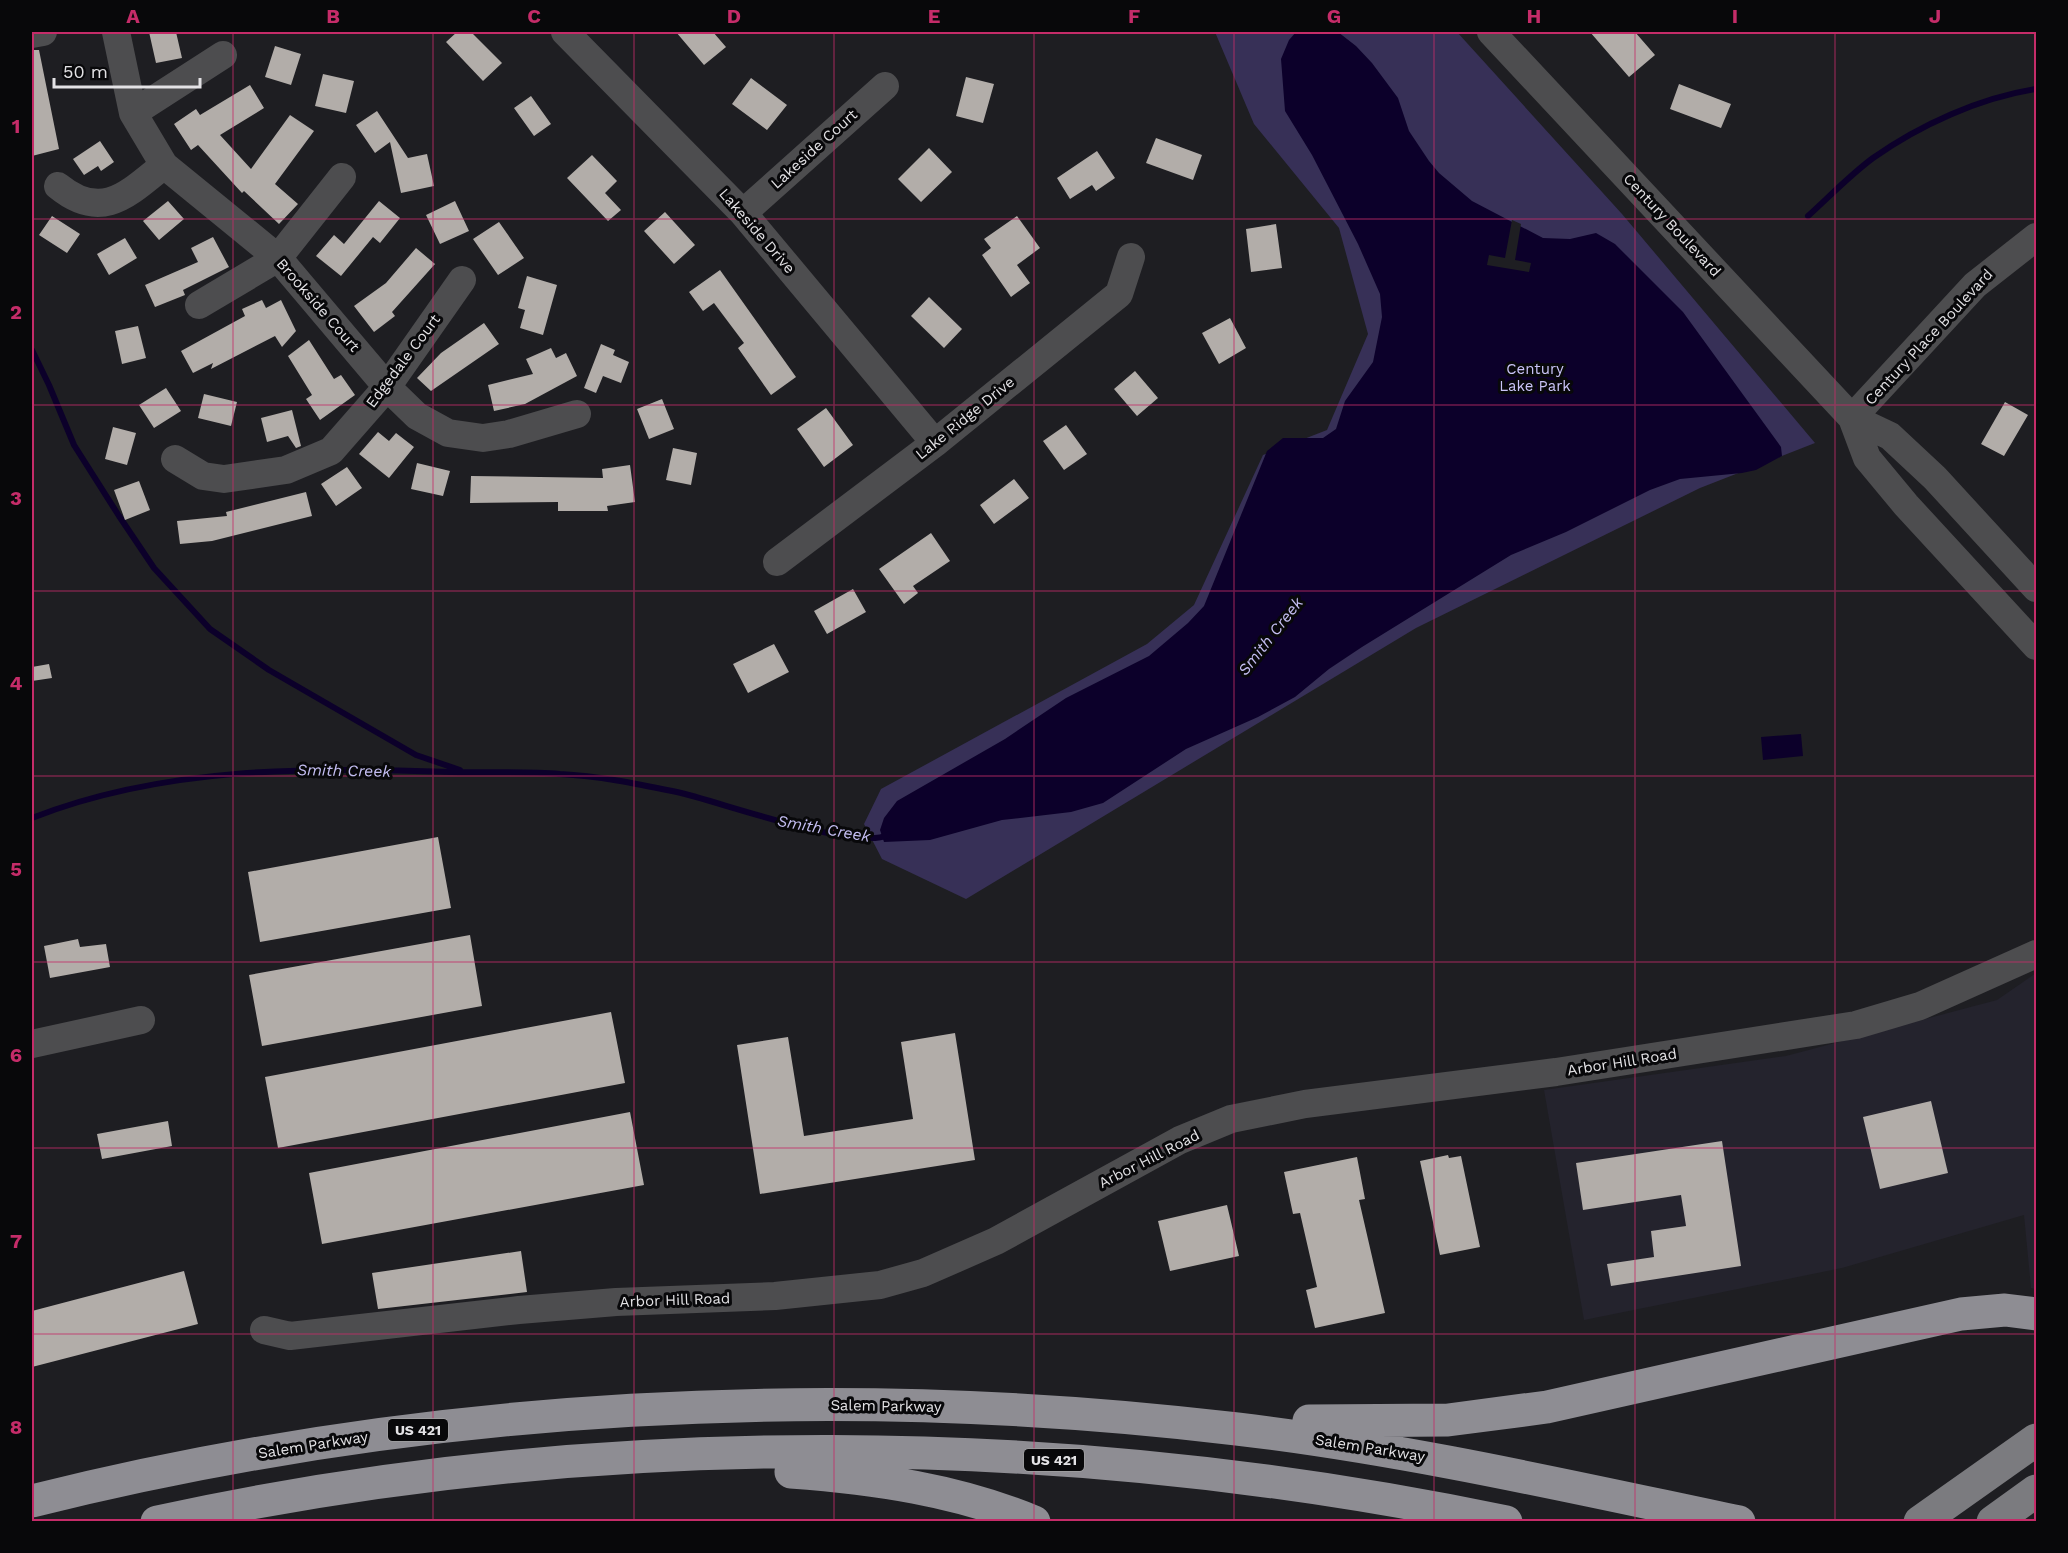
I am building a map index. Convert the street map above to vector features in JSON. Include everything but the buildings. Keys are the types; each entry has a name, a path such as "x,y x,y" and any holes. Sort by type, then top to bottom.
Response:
{"highway":[{"path":"1130,1418 1406,1422 1483,1417 1601,1396 1961,1314 2005,1310 2037,1314"},
{"name":"Salem Parkway","path":"32,1501 169,1470 381,1434 595,1413 809,1405 1023,1410 1237,1429 1380,1449 1739,1521"},
{"name":"US 421","path":"157,1521 283,1497 387,1482 598,1460 809,1452 1020,1457 1243,1478 1337,1490 1506,1521"},
{"path":"598,1460 823,1474 891,1482 941,1492 1034,1521"}],"main road":[{"path":"1920,1521 2037,1440"}],"street":[{"path":"32,34 43,32"},
{"name":"Brookside Court","path":"116,32 133,113 164,165 278,258 387,387 417,416 431,427 465,437 509,434 577,414"},
{"name":"Lakeside Drive","path":"565,32 743,213 935,443"},
{"name":"Century Boulevard","path":"1491,32 1852,418 1890,436 1935,478 2037,588"},
{"path":"133,113 223,55"},
{"name":"Lakeside Court","path":"743,213 885,86"},
{"path":"58,186 80,201 106,203 131,192 164,165"},
{"path":"199,305 278,258 342,177"},
{"name":"Century Place Boulevard","path":"1852,418 1975,285 2037,237"},
{"name":"Lake Ridge Drive","path":"777,562 935,443 1119,294 1131,257"},
{"name":"Edgedale Court","path":"175,459 203,476 224,479 286,470 331,451 387,387 462,280"},
{"name":"Century Boulevard","path":"1852,418 1867,458 1906,505 2037,646"},
{"path":"1963,567 1996,544"},
{"name":"Arbor Hill Road","path":"264,1330 290,1336 519,1310 616,1302 775,1296 880,1285 923,1273 996,1241 1180,1140 1231,1119 1305,1104 1556,1072 1856,1025 1920,1006 2037,954"},
{"path":"32,1044 141,1020"}],"shaded area":[{"path":"2036,973 2036,1289 2031,1288 2024,1215 1842,1268 1584,1320 1544,1090 1786,1056 1997,1000"}],"green space":[{"name":"Century Lake Park","path":"1215,32 1457,32 1622,214 1815,443 1700,488 1416,628 966,899 882,859 864,824 881,789 1147,644 1194,605 1263,455 1327,430 1368,334 1339,228 1254,124"}],"water":[{"name":"Century Lake Park","path":"1296,32 1338,32 1356,46 1398,98 1409,131 1429,161 1439,173 1472,201 1543,238 1570,239 1596,233 1615,244 1683,312 1781,447 1782,456 1756,470 1680,479 1650,490 1566,532 1511,555 1362,647 1329,669 1295,697 1258,717 1186,749 1103,803 1071,812 1002,820 930,840 884,842 880,830 884,818 897,801 1005,739 1066,698 1149,656 1188,623 1204,606 1267,451 1283,438 1323,438 1336,429 1345,401 1373,362 1382,317 1380,294 1358,244 1312,155 1285,111 1281,59 1289,40"},
{"path":"1801,734 1803,756 1763,760 1761,737"}],"pier":[{"path":"1512,220 1521,224 1515,260 1531,263 1529,272 1487,265 1489,255 1505,258"}],"waterway":[{"name":"Smith Creek","path":"1808,216 1864,165 1910,135 1972,106 2036,89"},
{"path":"32,350 74,445 119,516 154,568 210,629 269,670 416,755 460,770"},
{"name":"Smith Creek","path":"32,818 82,801 133,788 186,779 292,771 399,770 575,775 677,792 818,831 871,838 888,835"}]}
